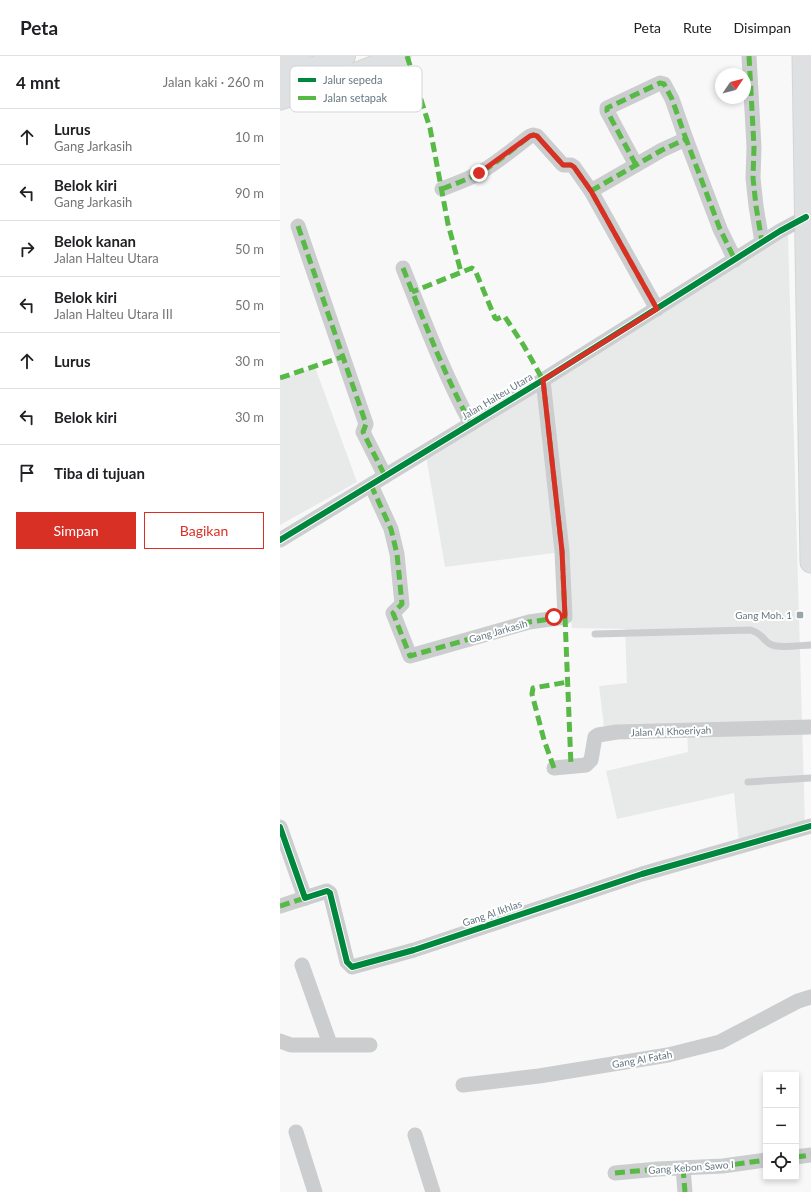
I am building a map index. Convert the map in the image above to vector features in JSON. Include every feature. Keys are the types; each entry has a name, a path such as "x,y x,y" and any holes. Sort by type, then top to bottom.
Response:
{"highway":[{"path":"319,66 344,56"},
{"path":"280,82 290,78"}],"main road":[{"path":"375,66 400,56"},
{"path":"803,56 811,562"},
{"path":"280,99 290,96"}],"street":[{"path":"749,56 754,147 753,178 762,242"},
{"path":"636,165 606,111 606,108 660,83 664,84 672,99 720,229 735,260"},
{"path":"442,188 464,181 479,173 530,136 534,135 563,165 571,165 574,167 591,191 657,309"},
{"path":"591,191 662,150 686,139"},
{"name":"Jalan Halteu Utara","path":"280,540 543,380 762,242 806,217"},
{"path":"298,226 366,424 363,432 385,476"},
{"path":"403,268 452,389 470,424"},
{"name":"Gang Jarkasih","path":"371,485 391,529 397,554 402,604 393,613 410,656 529,622 565,616 562,551 543,380"},
{"name":"Jalan Al Khoeriyah","path":"554,768 586,765 591,760 595,736 598,735 617,732 811,727"},
{"name":"Gang Al Ikhlas","path":"305,898 327,891 330,893 347,962 352,967 357,967 414,950 642,874 811,826"},
{"path":"280,827 305,898 280,906"},
{"path":"302,965 330,1044"},
{"name":"Gang Al Fatah","path":"462,1085 539,1076 668,1055 720,1042 798,1001 811,997"},
{"path":"280,1041 291,1045 370,1045"},
{"path":"296,1132 315,1192"},
{"path":"415,1135 433,1192"},
{"path":"799,1157 811,1155"},
{"name":"Gang Kebon Sawo I","path":"615,1173 658,1169 723,1166 763,1160"},
{"path":"683,1168 685,1192"}],"lane":[{"path":"595,634 750,630 758,633 769,644 775,646 811,645"},
{"path":"748,782 811,778"}],"shaded area":[{"path":"788,234 805,825 739,844 734,793 617,819 606,771 688,752 687,733 605,735 599,686 627,683 625,629 572,628 562,552 445,567 426,456"},
{"path":"315,367 357,482 280,525 280,379"}],"marked path":[{"path":"407,56 410,66"},
{"path":"749,56 754,147 753,178 762,242"},
{"path":"636,165 607,111 607,108 660,83 664,84 672,99 686,139"},
{"path":"422,103 430,128 448,224 461,272"},
{"path":"442,189 479,173 499,160 530,136 537,136 563,165 571,165 574,167 591,191 657,309"},
{"path":"591,191 662,150 686,139 720,229 735,260"},
{"path":"298,226 366,424 363,432 385,476"},
{"path":"403,268 443,367 471,424"},
{"path":"371,485 391,529 397,554 402,604 393,613 410,656 529,622 565,617 562,551 543,380 524,346 505,317 495,318 475,270 472,268 412,292"},
{"path":"280,378 342,357"},
{"path":"565,617 571,766"},
{"path":"554,768 544,740 532,694 533,688 568,682"},
{"path":"280,906 305,898"},
{"path":"799,1157 811,1155"},
{"path":"615,1173 658,1169 723,1166 763,1160"},
{"path":"683,1168 685,1192"}],"cycle path":[{"path":"280,540 543,380 780,231 806,217"},
{"path":"280,827 305,898 327,891 330,893 347,962 352,967 414,950 642,874 811,826"}],"place":[{"name":"Gang Moh. 1","path":"800,615"}],"route":[{"path":"479,173 506,155 530,136 537,136 563,165 571,165 574,167 591,191 657,309 543,380 562,551 565,605 565,616 554,617"}]}
